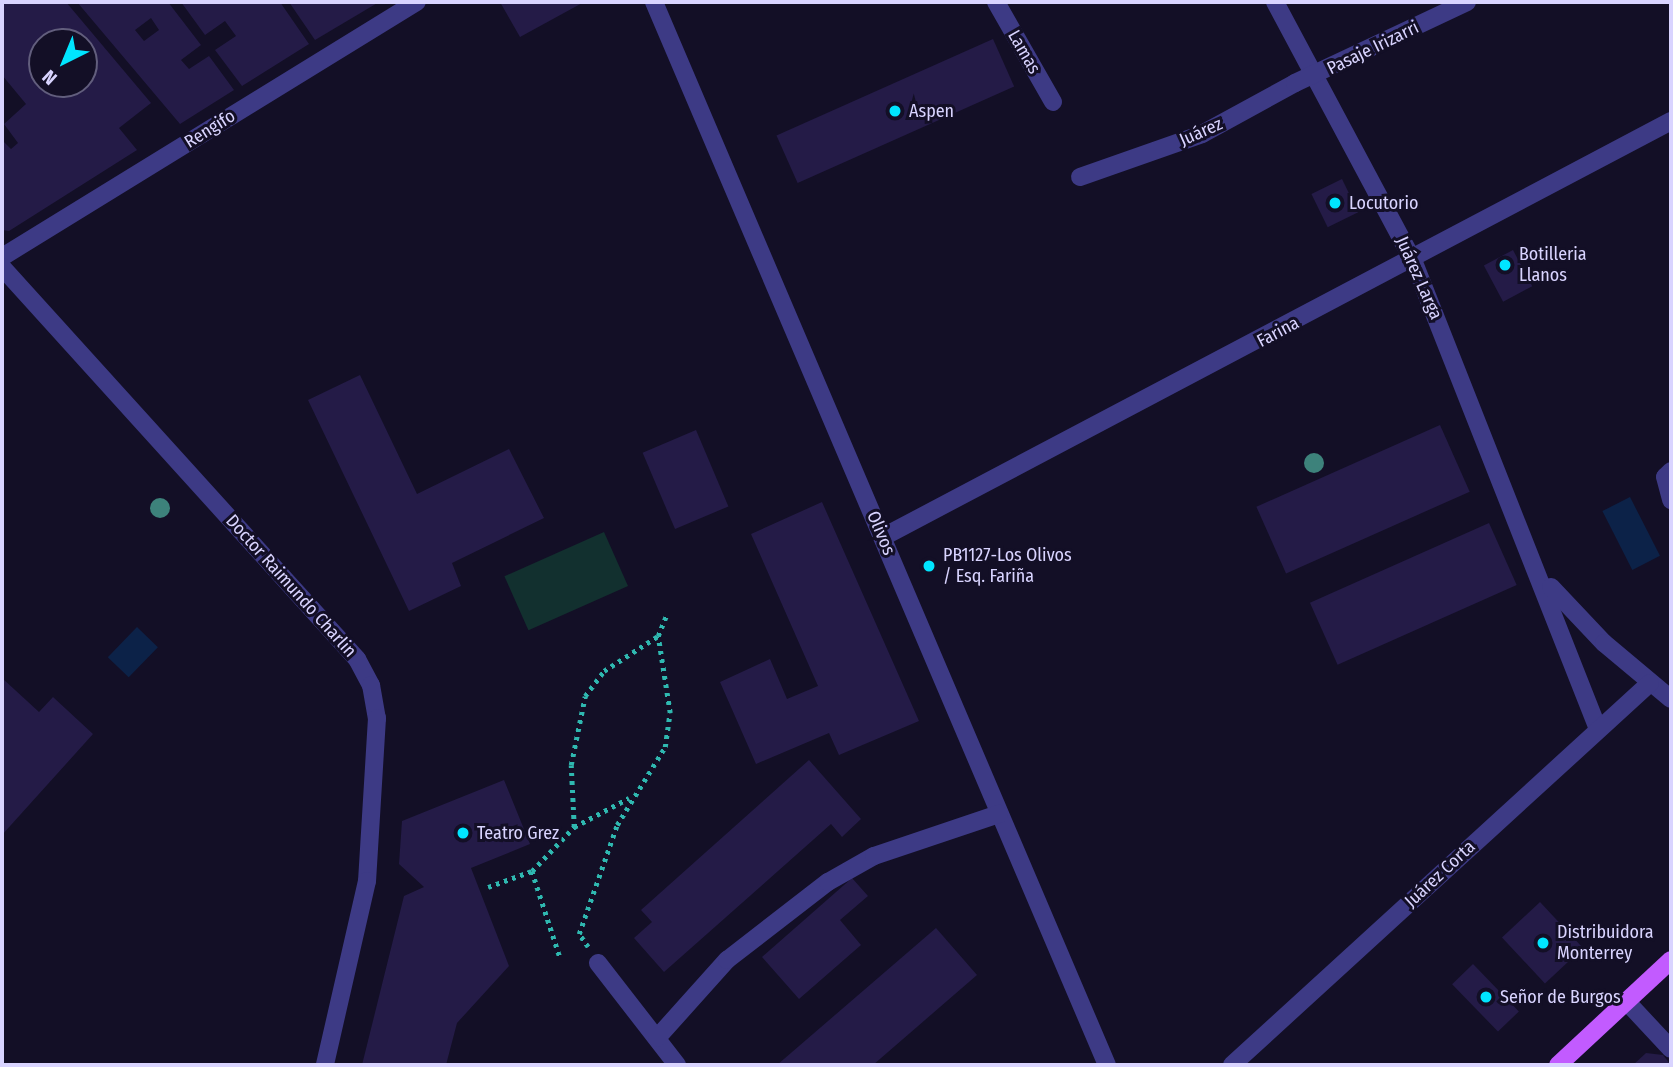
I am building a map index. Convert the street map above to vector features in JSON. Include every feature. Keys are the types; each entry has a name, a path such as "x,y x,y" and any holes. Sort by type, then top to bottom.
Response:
{"main road":[{"path":"1558,1065 1671,960"}],"street":[{"name":"Rengifo","path":"2,257 417,2"},
{"name":"Olivos","path":"654,2 1107,1065"},
{"name":"Lamas","path":"996,2 1053,102"},
{"name":"Juárez Larga","path":"1275,2 1317,76 1413,260 1537,567 1598,729"},
{"name":"Pasaje Irizarri","path":"1317,76 1467,2"},
{"name":"Juárez","path":"1080,177 1202,134 1317,76"},
{"name":"Farina","path":"883,537 1413,260 1671,121"},
{"name":"Doctor Raimundo Charlin","path":"2,267 357,659 371,685 377,718 367,881 325,1065"},
{"path":"1671,471 1665,477 1671,500"},
{"name":"Juárez Larga","path":"1537,567 1575,617 1671,699"},
{"name":"Juárez Corta","path":"1232,1065 1650,683"},
{"path":"657,1038 727,960 828,882 874,856 999,814"},
{"path":"598,963 677,1065"},
{"path":"1626,1002 1671,1049"}],"path":[{"path":"579,934 630,798 665,747 670,713 658,636 667,614"},
{"path":"575,827 571,765 585,696 604,671 658,636"},
{"path":"488,887 532,872 575,827 630,798"},
{"path":"532,872 560,957"}],"green space":[{"path":"604,532 628,586 528,630 504,576"}],"water":[{"path":"1630,497 1660,556 1632,570 1602,511"},
{"path":"137,627 158,647 129,677 108,657"}],"building":[{"path":"2,2 66,2 88,28 28,28 28,98 98,98 98,40 151,103 119,128 137,150 9,231 2,230 2,140 11,149 18,143 4,124 26,104 2,75"},
{"path":"77,2 168,2 201,45 181,60 189,69 209,56 234,90 180,124","holes":["151,18 159,30 144,41 135,30"]},
{"path":"181,2 280,2 309,44 242,86 215,50 236,36 225,21 205,35"},
{"path":"289,2 379,2 315,40"},
{"path":"500,2 584,2 520,37"},
{"name":"Aspen","path":"993,39 1014,87 798,183 776,135"},
{"name":"Locutorio","path":"1342,179 1358,212 1328,227 1311,194"},
{"path":"1513,250 1532,286 1503,302 1484,265"},
{"path":"360,375 417,494 509,449 544,518 452,563 461,586 409,611 308,400"},
{"path":"1440,425 1470,492 1286,573 1256,507"},
{"path":"696,430 728,506 675,529 643,453"},
{"path":"822,502 919,721 839,755 829,733 756,764 720,682 770,659 787,699 818,686 751,534"},
{"path":"1489,523 1517,585 1338,665 1310,603"},
{"path":"2,678 39,712 53,697 93,734 2,835"},
{"path":"809,760 861,819 842,837 831,824 664,972 634,938 652,922 641,910"},
{"path":"504,780 530,844 471,868 509,966 457,1023 446,1065 362,1065 404,896 424,887 399,864 402,821"},
{"path":"852,878 868,896 840,920 861,945 799,999 762,957"},
{"name":"Distribuidora Monterrey","path":"1540,902 1583,948 1545,984 1502,937"},
{"path":"936,928 977,975 873,1065 777,1065"},
{"name":"Señor de Burgos","path":"1473,964 1519,1011 1498,1032 1452,984"},
{"path":"1646,1053 1663,1055 1671,1065 1633,1065"}],"place":[{"name":"Aspen","path":"895,111"},
{"name":"Locutorio","path":"1335,203"},
{"name":"Botilleria Llanos","path":"1505,265"},
{"name":"PB1127-Los Olivos / Esq. Fariña","path":"929,566"},
{"name":"Teatro Grez","path":"463,833"},
{"name":"Distribuidora Monterrey","path":"1543,943"},
{"name":"Señor de Burgos","path":"1486,997"}]}
